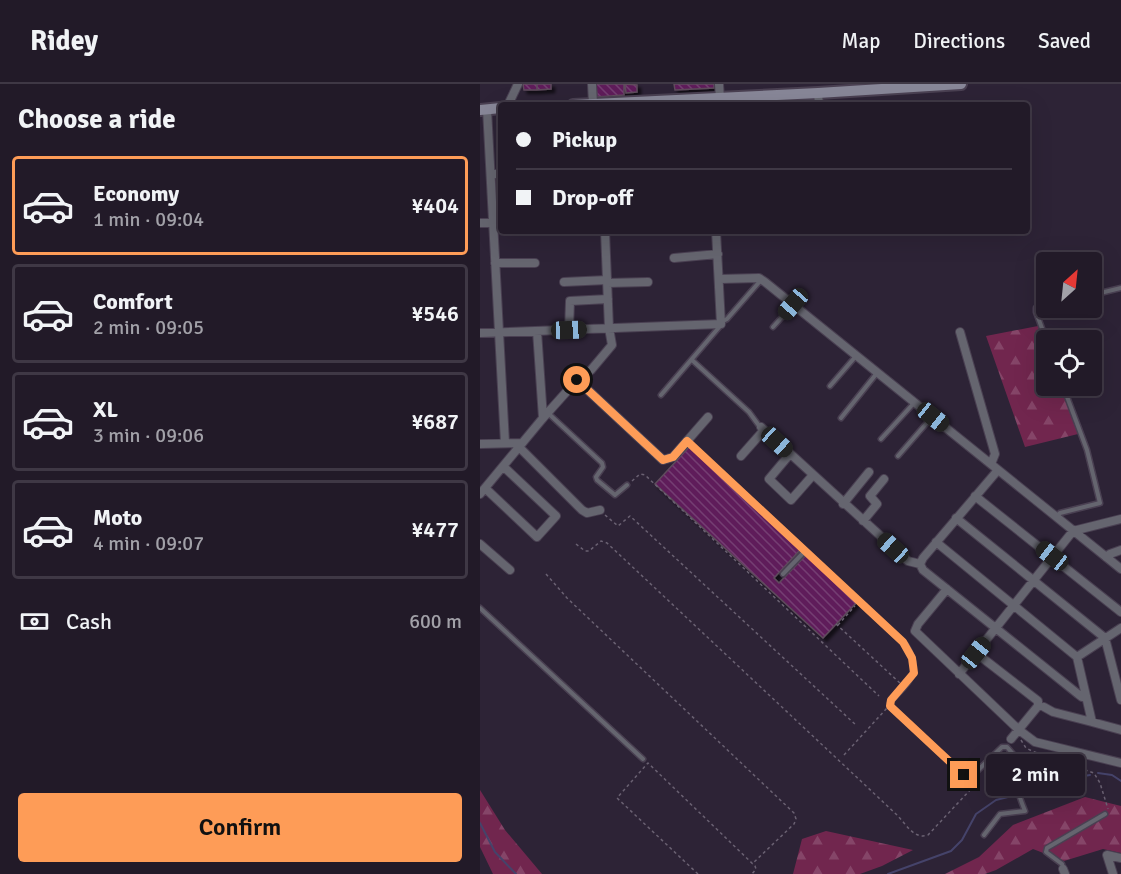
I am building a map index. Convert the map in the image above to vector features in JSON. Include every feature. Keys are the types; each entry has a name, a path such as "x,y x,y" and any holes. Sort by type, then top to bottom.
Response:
{"main road":[{"path":"708,102 720,98 961,84"}],"street":[{"path":"509,102 518,84"},
{"path":"592,84 596,102"},
{"path":"719,84 720,98"},
{"path":"818,93 819,102"},
{"path":"484,110 497,223 495,263 505,443"},
{"path":"491,174 498,174"},
{"path":"480,223 497,223"},
{"path":"504,467 556,516 537,537 483,491 545,416 577,380 591,370 612,345 609,328 605,234"},
{"path":"480,333 722,323 716,234"},
{"path":"674,258 718,254"},
{"path":"495,263 535,263"},
{"path":"720,279 761,279 1121,569"},
{"path":"564,282 648,282"},
{"path":"569,330 570,301 608,299"},
{"path":"537,331 545,416"},
{"path":"960,332 995,454 991,464"},
{"path":"577,380 663,460 673,457 708,417"},
{"path":"741,456 762,429 908,561 920,564 923,570 995,629 1082,697 1086,697"},
{"path":"480,444 521,445 582,510 587,513 600,510"},
{"path":"790,454 769,479 783,493 791,500 813,476"},
{"path":"920,564 998,470"},
{"path":"843,504 869,472"},
{"path":"863,521 877,504 870,496 884,479"},
{"path":"975,496 1121,612"},
{"path":"956,518 1106,638 1121,700"},
{"path":"959,674 1073,531 1121,519"},
{"path":"936,542 1077,657 1092,722"},
{"path":"480,544 510,570"},
{"path":"1106,557 1121,550"},
{"path":"947,589 918,624 915,631 1019,730 1035,742 1121,764"},
{"path":"1077,657 1121,628"},
{"path":"976,653 1038,702 1038,706 1011,739"},
{"path":"1044,707 1053,712 1121,730"},
{"path":"1113,874 1107,855 1121,858"}],"lane":[{"path":"661,395 761,279"},
{"path":"1102,293 1121,288"},
{"path":"773,327 793,304"},
{"path":"830,386 856,355"},
{"path":"693,360 749,412 762,429"},
{"path":"841,418 878,373"},
{"path":"1056,517 1060,513 1100,503 1087,450 1067,396"},
{"path":"881,439 914,402"},
{"path":"545,416 602,463 603,467 596,477 597,480 615,495 627,485"},
{"path":"898,456 933,417"},
{"path":"687,441 860,601 910,651 914,673 891,700 890,706 964,775 969,777 974,775 1002,747 1007,747 1024,766 1017,786 1025,811 1000,814 984,835"},
{"path":"783,574 805,551"},
{"path":"480,608 643,759"},
{"path":"1064,871 1062,864 1046,852 1047,849 1105,814"}],"path":[{"path":"627,485 640,474 645,475 879,696"},
{"path":"600,510 618,526 630,516 857,726"},
{"path":"576,544 589,551 601,541 607,543 897,815 916,836 927,835 970,790 972,786 969,777"},
{"path":"546,574 567,598 794,813 796,816 794,824 752,864"},
{"path":"860,601 837,625 904,686"},
{"path":"844,755 890,706"},
{"path":"1019,730 1021,742 1026,748 1094,773 1100,783 1108,808 1105,814"},
{"path":"698,874 616,798 648,763 752,864 756,869 752,874"}],"green space":[{"path":"1038,326 1039,330 1036,330 1036,396 1064,396 1078,434 1025,447 986,336"},
{"path":"480,790 505,830 542,874 493,874 480,847"},
{"path":"1085,797 1121,806 1121,853 1103,849 1064,861 1033,849 985,874 945,874 979,857 1013,825"},
{"path":"826,831 913,850 860,874 793,874 802,839"}],"building":[{"path":"523,84 537,84 537,90 524,90"},
{"path":"537,84 551,84 551,89 537,90"},
{"path":"596,84 624,84 624,95 597,97"},
{"path":"625,84 637,85 637,92 626,93"},
{"path":"674,84 714,84 714,88 675,90"},
{"path":"690,446 801,549 774,578 779,583 806,555 857,602 823,638 655,484"}],"waterway":[{"path":"888,874 951,851 962,840 976,814 996,800 1024,793 1031,767 1035,765 1048,771 1077,771 1084,776 1090,775"},
{"path":"1098,773 1112,775 1121,781"},
{"path":"480,823 495,852 516,874"}],"route":[{"path":"577,380 663,460 673,457 687,441 906,645 914,664 914,673 891,700 890,706 964,775"}]}
